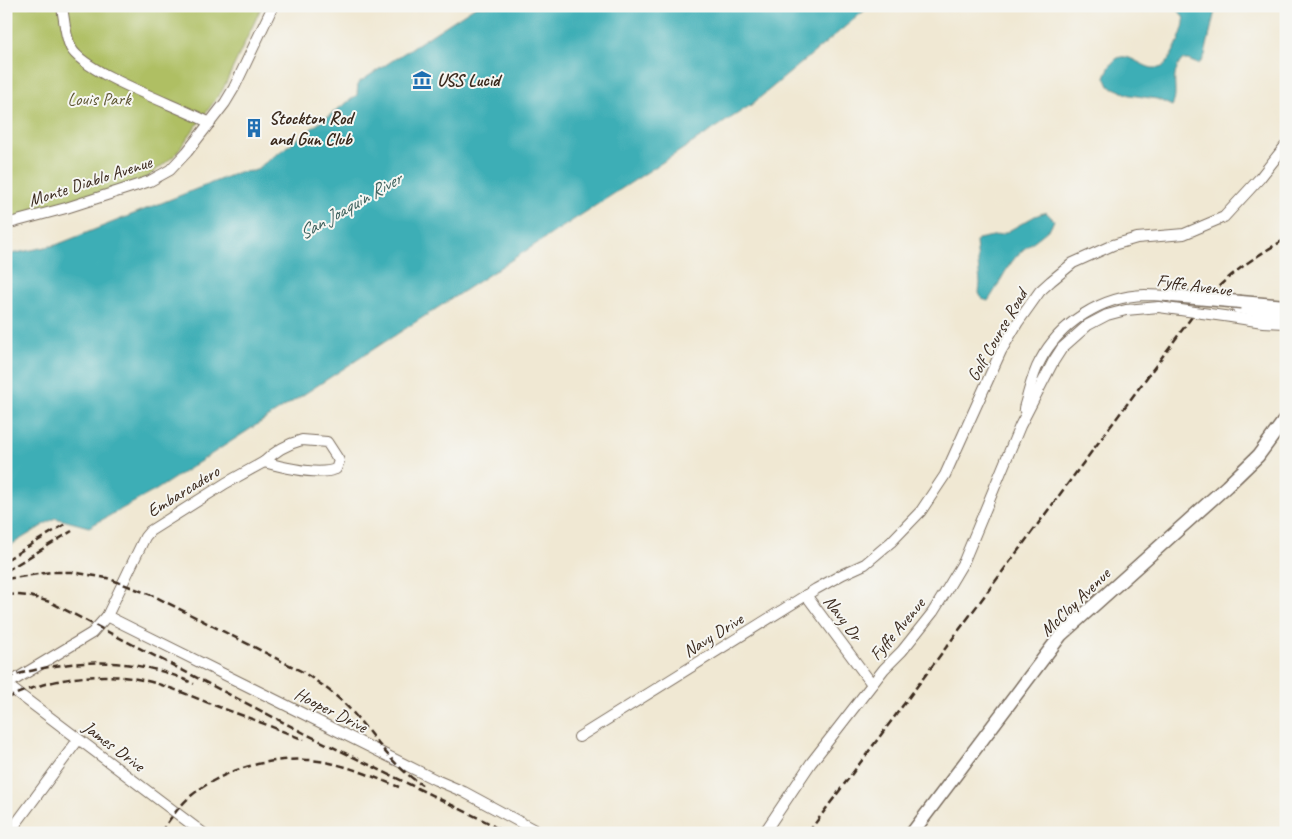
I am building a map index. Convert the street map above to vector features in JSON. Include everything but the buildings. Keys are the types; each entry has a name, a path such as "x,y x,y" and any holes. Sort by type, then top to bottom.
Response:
{"street":[{"path":"62,6 71,48 82,60 102,74 210,123"},
{"name":"Monte Diablo Avenue","path":"6,224 66,208 150,181 170,170 210,123 234,88 273,6"},
{"name":"Golf Course Road","path":"866,564 907,526 945,475 1002,351 1018,322 1040,291 1073,263 1097,250 1137,238 1184,234 1224,217 1260,178 1286,145"},
{"name":"Fyffe Avenue","path":"1020,426 1039,362 1053,341 1073,321 1108,302 1127,297 1145,295 1169,296"},
{"path":"1169,296 1239,305 1286,306"},
{"name":"Fyffe Avenue","path":"1239,305 1286,317"},
{"name":"Fyffe Avenue","path":"764,833 810,763 884,669 902,652 934,612 964,561 1020,426 1053,362 1062,348 1075,335 1088,325 1107,315 1126,310 1159,307 1263,322 1286,323"},
{"name":"McCloy Avenue","path":"912,833 1061,636 1258,456 1286,418"},
{"path":"1227,486 1279,443 1286,431"},
{"name":"Embarcadero","path":"6,685 92,633 107,616 145,537 150,531 226,483 264,462 291,443 302,440 327,442 334,450 339,461 336,469 325,472 264,462"},
{"name":"Navy Drive","path":"579,737 806,595 843,574 866,564"},
{"name":"Navy Dr","path":"806,595 872,684"},
{"name":"Hooper Drive","path":"107,616 420,772 464,792 540,833"},
{"name":"James Drive","path":"6,685 203,833"},
{"path":"9,833 78,740"}],"green space":[{"name":"Louis Park","path":"6,6 262,6 222,91 175,155 138,185 6,224"}],"water":[{"name":"San Joaquin River","path":"476,6 870,6 751,105 156,490 89,527 55,518 6,548 6,255 56,245 239,172 254,171 357,95 358,83"},
{"path":"1175,6 1216,6 1202,61 1198,64 1182,60 1178,66 1172,106 1157,99 1130,95 1109,86 1105,77 1111,64 1118,58 1125,57 1154,68 1162,67 1165,64 1177,44 1183,29 1184,19"},
{"path":"1046,212 1054,220 1051,227 1015,258 988,301 982,299 979,293 980,283 976,242 978,239 1003,234"}],"railway":[{"path":"808,833 1200,306 1219,286 1240,269 1286,239"},
{"path":"6,560 67,523"},
{"path":"6,571 72,531"},
{"path":"6,579 51,572 72,572 107,578 154,596 301,671 315,680 343,702 394,762 422,785"},
{"path":"6,594 29,596 50,602 304,733 487,822 504,833"},
{"path":"6,678 53,666 101,663 149,668 194,684"},
{"path":"6,699 57,681 93,676 129,678 156,683 174,689 304,740"},
{"path":"160,833 192,795 223,776 258,764 276,761 312,760 356,770 399,787"}],"place":[{"name":"USS Lucid","path":"422,80"},
{"name":"Stockton Rod and Gun Club","path":"254,128"}]}
